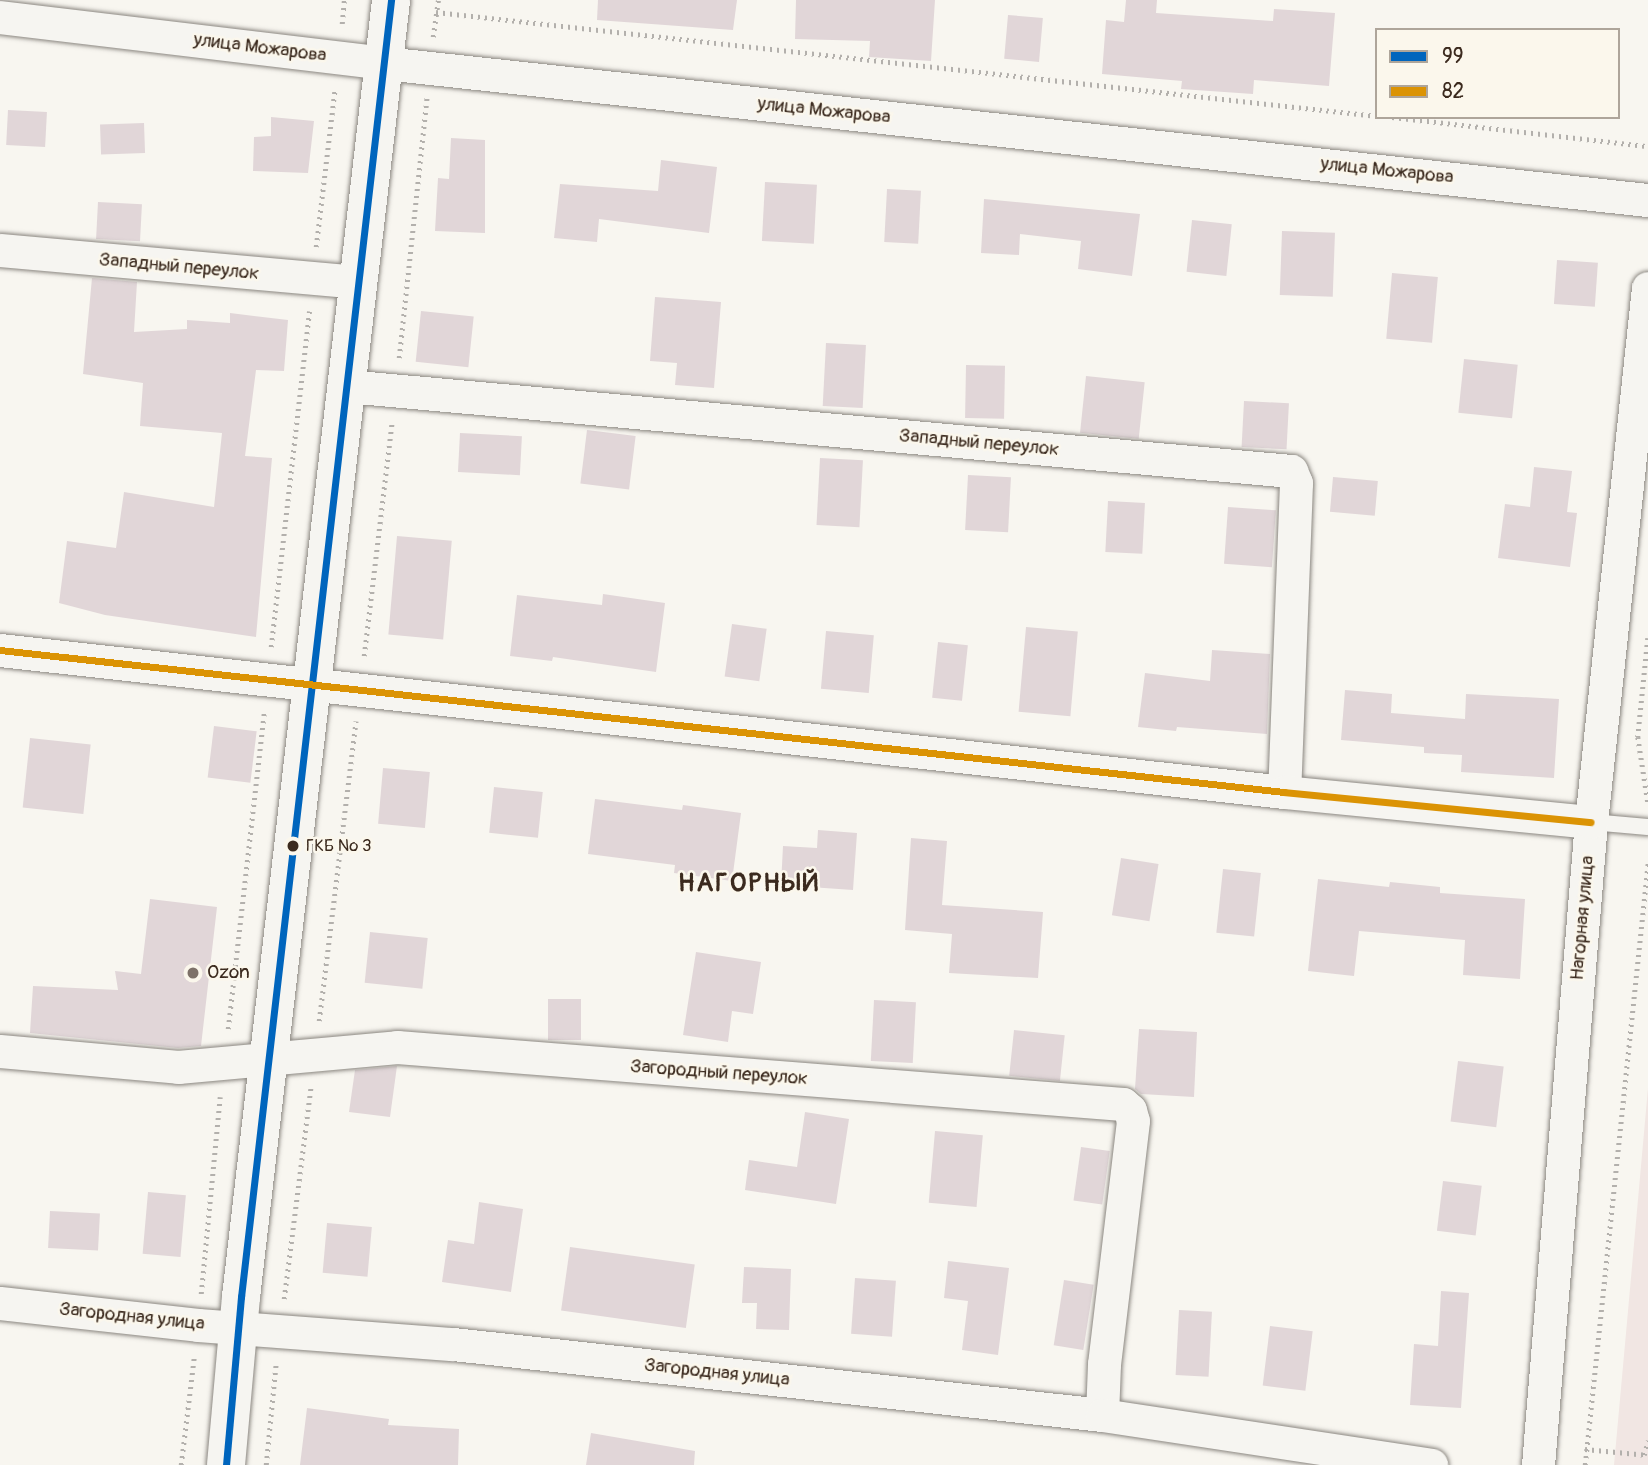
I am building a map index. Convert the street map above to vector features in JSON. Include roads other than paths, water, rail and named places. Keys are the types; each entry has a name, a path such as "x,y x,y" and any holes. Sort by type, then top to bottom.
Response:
{"main road":[{"path":"226,1465 237,1327 391,0"}],"street":[{"name":"улица Можарова","path":"0,16 338,58 1648,200"},
{"name":"Западный переулок","path":"0,250 358,282"},
{"name":"Нагорная улица","path":"1538,1465 1591,822 1648,288"},
{"name":"Западный переулок","path":"346,386 1291,471 1296,483 1284,792"},
{"path":"0,650 1284,792 1591,822"},
{"name":"Загородный переулок","path":"0,1051 178,1067 397,1047 1123,1104 1130,1110 1133,1121 1104,1364 1102,1415"},
{"name":"Загородная улица","path":"0,1303 198,1325 280,1329 466,1346 1102,1415 1431,1465"}],"lane":[{"path":"1591,822 1648,827"}],"place":[{"name":"ГКБ № 3","path":"293,846"},
{"name":"Ozon","path":"193,973"}],"district":[{"name":"НАГОРНЫЙ","path":"749,884"}]}
